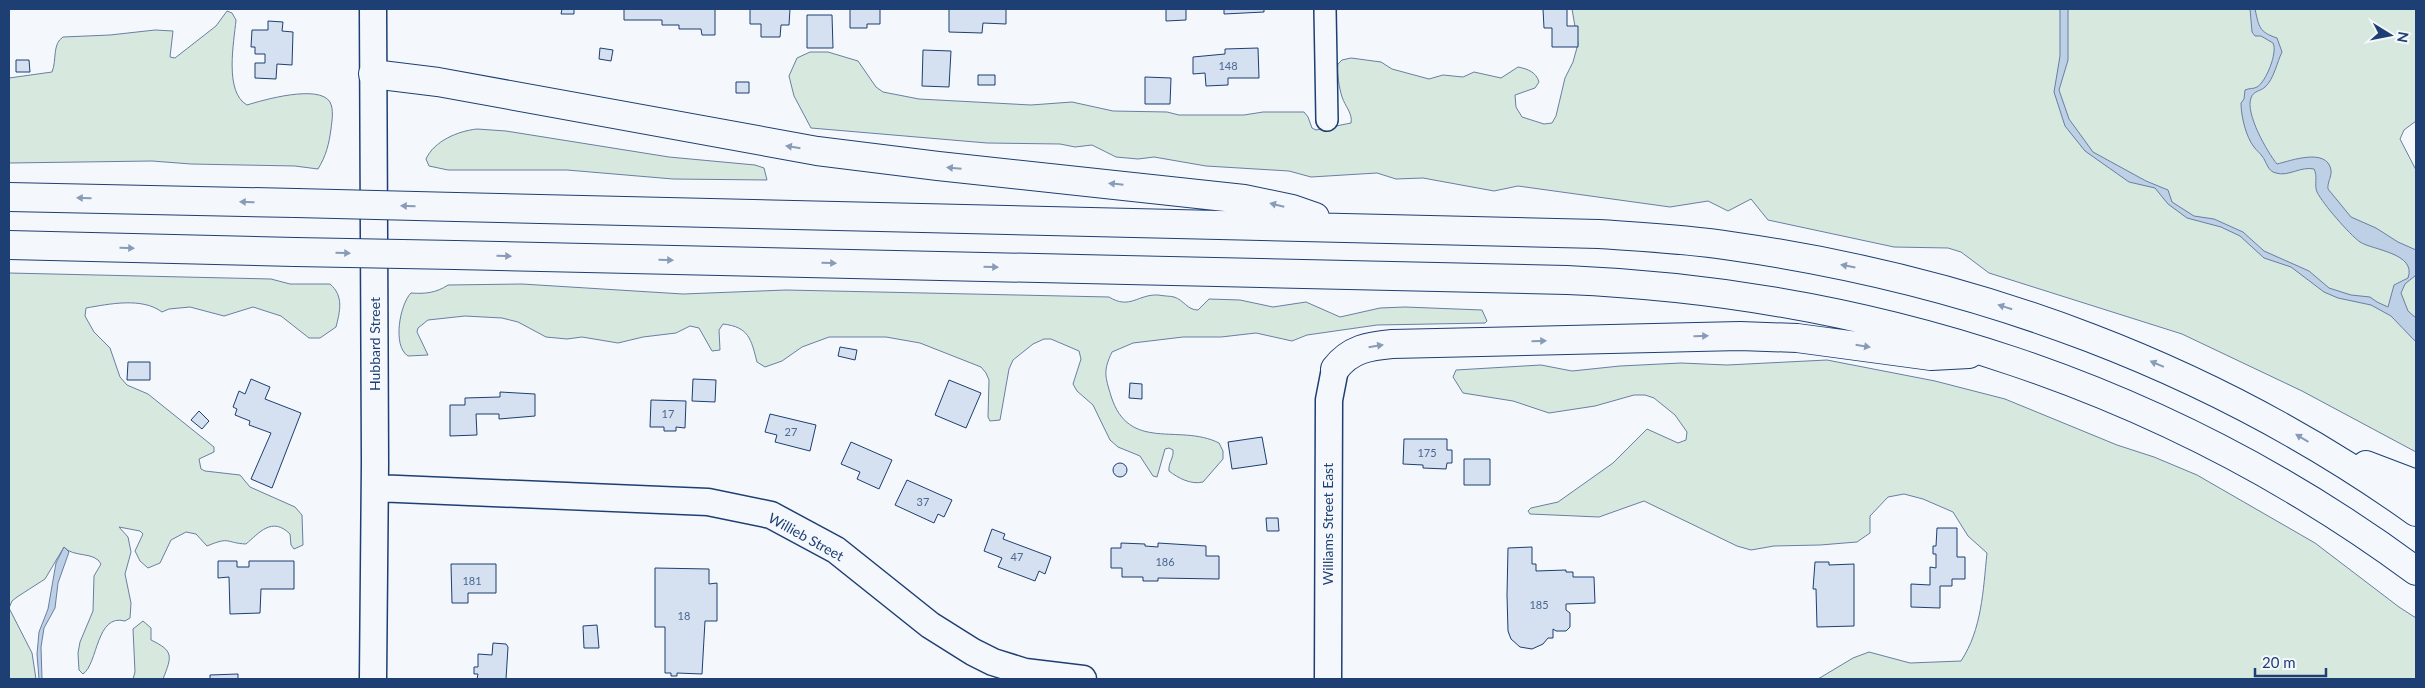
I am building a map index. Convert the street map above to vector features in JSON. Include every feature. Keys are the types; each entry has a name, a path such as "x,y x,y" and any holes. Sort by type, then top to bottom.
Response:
{"highway":[{"path":"373,74 438,82 817,151 894,162 1244,199 1292,209 1340,227"},
{"path":"9,197 1340,227 1600,234 1664,238 1784,254 1884,274 1964,294 2016,310 2122,349 2229,398 2330,454 2416,512"},
{"path":"9,245 1616,282 1714,291 1811,307 1923,333 1986,351 2108,397 2207,442 2310,500 2416,571"},
{"path":"1335,369 1341,361 1356,350 1392,344 1672,337 1798,338 1931,356 1950,356 1986,351"},
{"path":"2330,454 2384,471 2416,484"}],"street":[{"name":"Hubbard Street","path":"373,9 375,488 373,679"},
{"path":"1325,9 1327,120"},
{"name":"Williams Street East","path":"1328,679 1329,400 1335,369"},
{"name":"Willieb Street","path":"375,488 708,502 771,515 836,550 930,625 973,652 994,662 1025,672 1083,679"}],"shaded area":[{"path":"1572,9 2416,9 2416,121 2404,130 2400,139 2416,170 2416,452 2302,391 2182,334 1989,273 1961,252 1948,248 1894,247 1768,220 1751,199 1728,211 1708,201 1670,207 1518,186 1494,191 1423,178 1396,179 1377,173 1311,177 1289,171 1206,166 1154,157 1138,159 1116,157 1092,145 1075,147 1060,144 987,143 811,128 794,96 789,76 797,58 810,52 828,52 858,61 876,87 883,92 919,99 1031,105 1072,102 1113,111 1167,112 1179,115 1244,115 1263,112 1304,112 1312,128 1316,130 1351,123 1351,116 1342,97 1338,81 1338,64 1342,60 1351,58 1381,62 1392,69 1429,79 1443,75 1463,77 1474,72 1501,78 1518,67 1531,72 1539,82 1535,88 1515,95 1516,107 1522,117 1544,124 1552,123 1556,116 1565,78 1573,62 1578,44"},
{"path":"227,11 232,13 236,20 232,66 235,89 240,99 247,105 277,97 315,94 324,97 330,102 332,115 330,134 325,155 318,169 295,166 191,164 152,161 9,163 9,78 52,72 57,44 63,37 110,35 155,30 173,31 170,57 175,58 216,26"},
{"path":"477,129 506,131 669,157 755,165 764,168 767,180 673,179 567,170 448,170 429,166 426,159 441,142 462,132"},
{"path":"9,273 271,279 290,284 330,284 337,294 340,304 336,327 320,338 309,338 281,316 253,307 224,316 190,307 169,309 162,312 145,304 135,303 86,308 85,316 94,332 110,348 120,377 127,385 148,394 214,447 214,452 199,459 201,469 240,475 250,487 295,507 302,515 303,545 294,549 291,545 290,534 277,526 266,528 246,544 224,541 207,546 196,534 186,532 171,540 160,563 148,568 140,561 135,551 143,534 140,531 119,527 128,537 131,552 125,574 131,603 130,618 125,621 115,621 108,624 88,669 83,674 79,670 78,653 80,642 93,611 94,576 101,564 98,560 64,547 45,579 12,601 9,608"},
{"path":"522,284 683,294 786,290 1109,297 1123,302 1158,295 1174,297 1194,310 1198,310 1209,299 1240,300 1273,307 1306,302 1340,317 1380,308 1405,307 1482,310 1487,321 1485,323 1377,325 1307,335 1292,341 1256,333 1221,337 1183,337 1133,343 1112,352 1106,369 1107,383 1119,414 1130,425 1143,431 1188,435 1219,443 1223,451 1223,459 1203,482 1194,483 1169,471 1173,450 1165,449 1157,477 1153,476 1140,456 1118,447 1110,440 1093,405 1077,391 1073,384 1081,359 1079,351 1051,339 1044,339 1033,344 1013,360 1009,369 1000,420 990,421 988,417 989,380 981,367 920,343 886,337 829,337 802,347 782,361 765,367 757,362 753,347 744,331 723,324 719,330 720,350 712,351 699,328 690,326 676,333 643,337 618,343 582,337 567,339 546,337 518,322 502,318 465,316 428,320 418,328 417,332 428,355 408,356 403,351 400,343 399,325 407,298 411,293 430,292 448,285"},
{"path":"1827,360 1935,381 2005,399 2117,445 2154,457 2197,475 2315,543 2416,618 2416,679 1818,679 1853,658 1869,652 1910,663 1961,661 1968,649 1977,623 1983,595 1987,553 1968,536 1953,512 1923,499 1904,494 1888,497 1870,516 1870,533 1857,542 1774,546 1751,550 1737,546 1644,501 1599,517 1530,514 1528,511 1531,508 1558,502 1613,463 1647,429 1678,443 1686,440 1687,432 1675,415 1654,398 1645,395 1634,395 1595,406 1549,413 1513,401 1463,393 1453,377 1456,370 1541,365 1572,371 1681,363 1727,365"},
{"path":"9,608 32,653 36,679 9,679"},
{"path":"143,621 151,628 151,640 164,648 169,655 163,679 133,679 135,672 133,629"}],"water":[{"path":"2060,9 2068,9 2068,60 2059,90 2069,119 2093,152 2146,181 2168,190 2172,202 2194,216 2214,219 2243,232 2264,251 2309,271 2329,288 2351,295 2370,297 2388,307 2394,285 2408,278 2409,270 2406,263 2392,254 2360,242 2349,232 2330,211 2317,192 2314,169 2309,168 2285,174 2273,172 2254,147 2246,132 2241,103 2244,99 2245,90 2257,87 2264,79 2273,60 2274,53 2273,43 2261,36 2255,36 2252,32 2250,9 2255,9 2261,28 2277,38 2282,52 2268,84 2253,94 2251,98 2251,113 2258,132 2277,164 2307,157 2323,159 2328,163 2331,170 2328,189 2351,217 2376,228 2398,242 2416,250 2416,275 2405,284 2401,293 2408,311 2416,318 2416,342 2391,316 2371,305 2338,298 2324,292 2291,267 2264,258 2240,236 2221,227 2187,218 2168,204 2155,188 2129,182 2085,151 2065,126 2054,92 2060,56"},
{"path":"64,547 69,552 58,583 55,608 44,628 41,647 42,679 39,679 37,654 39,632 48,609 56,563"}],"building":[{"path":"562,9 574,9 574,14 561,14"},
{"path":"624,9 715,9 715,35 702,35 701,29 679,29 679,25 662,25 662,20 624,20"},
{"path":"750,9 790,9 789,25 781,25 780,37 761,37 761,24 750,24"},
{"path":"850,9 880,9 880,24 867,24 867,28 850,28"},
{"path":"949,9 1006,9 1006,24 983,23 982,33 949,32"},
{"path":"1166,9 1186,9 1186,20 1166,21"},
{"path":"1224,9 1264,9 1264,12 1224,14"},
{"path":"1543,9 1567,9 1567,26 1578,26 1578,47 1552,47 1552,28 1544,28"},
{"path":"807,15 832,15 833,48 807,48"},
{"path":"268,21 283,22 282,31 293,32 292,65 277,64 276,79 255,78 255,63 265,63 265,54 255,54 255,47 251,47 252,30 268,30"},
{"path":"600,48 613,50 611,61 599,59"},
{"path":"1258,48 1259,78 1228,78 1228,85 1206,86 1205,73 1193,74 1193,57 1225,54 1225,49"},
{"path":"923,50 951,51 949,87 922,86"},
{"path":"16,60 29,60 30,72 16,72"},
{"path":"978,75 995,75 995,85 978,85"},
{"path":"1145,77 1171,78 1170,104 1145,104"},
{"path":"736,82 749,82 749,93 736,93"},
{"path":"840,347 857,350 855,360 838,356"},
{"path":"128,362 150,362 150,380 127,380"},
{"path":"251,379 270,387 265,399 301,413 272,488 251,479 271,433 249,425 250,421 235,415 237,409 233,407 239,391 245,394"},
{"path":"693,379 716,380 715,402 692,401"},
{"path":"949,380 981,393 966,428 935,415"},
{"path":"1130,383 1142,384 1142,399 1129,398"},
{"path":"500,392 535,394 535,416 499,419 499,414 476,414 477,435 450,436 450,405 465,405 465,398 500,397"},
{"path":"651,400 686,401 685,428 676,427 676,431 664,431 664,427 650,427"},
{"path":"199,411 209,421 202,429 191,420"},
{"path":"770,414 816,425 810,451 775,442 777,435 765,432"},
{"path":"1262,437 1267,464 1232,469 1228,442"},
{"path":"1404,439 1447,439 1447,450 1452,450 1452,463 1447,463 1446,469 1423,468 1423,465 1403,464"},
{"path":"851,442 892,460 879,489 857,479 860,472 841,464"},
{"path":"1464,459 1490,459 1490,485 1464,485"},
{"path":"1120,463 1125,465 1127,470 1125,475 1120,477 1115,475 1113,470 1115,465"},
{"path":"907,480 952,500 944,517 938,514 934,523 895,505"},
{"path":"1266,518 1278,518 1279,531 1267,531"},
{"path":"1937,528 1957,528 1957,557 1965,557 1965,579 1952,579 1952,586 1940,586 1940,608 1911,607 1911,584 1930,585 1930,567 1936,568 1936,554 1933,554 1933,546 1936,546"},
{"path":"992,529 1005,534 1003,539 1051,557 1045,574 1039,571 1035,581 998,567 1002,558 984,551"},
{"path":"1121,543 1145,544 1145,546 1158,547 1158,543 1206,546 1206,556 1219,556 1219,579 1158,578 1158,581 1143,581 1143,577 1122,577 1122,568 1111,568 1111,548 1121,548"},
{"path":"1532,547 1532,564 1536,564 1536,571 1566,570 1566,572 1573,572 1573,577 1594,577 1595,603 1566,604 1566,610 1570,613 1570,627 1566,631 1556,631 1553,629 1553,638 1548,638 1543,644 1532,649 1520,647 1511,639 1508,631 1507,595 1508,548"},
{"path":"218,561 237,561 237,567 249,567 249,561 294,561 294,589 261,589 260,613 230,614 229,577 218,578"},
{"path":"1815,562 1829,562 1829,565 1854,564 1854,626 1817,627 1816,589 1813,589"},
{"path":"451,564 496,564 496,593 468,593 468,603 452,603"},
{"path":"655,568 709,569 709,584 717,583 717,621 705,621 702,674 677,673 677,676 671,676 671,673 665,673 665,627 655,627"},
{"path":"597,625 599,648 584,648 583,626"},
{"path":"493,643 506,644 508,647 506,679 477,679 478,674 474,674 474,667 478,667 478,654 492,655"},
{"path":"238,674 238,679 210,679 210,675"}]}
